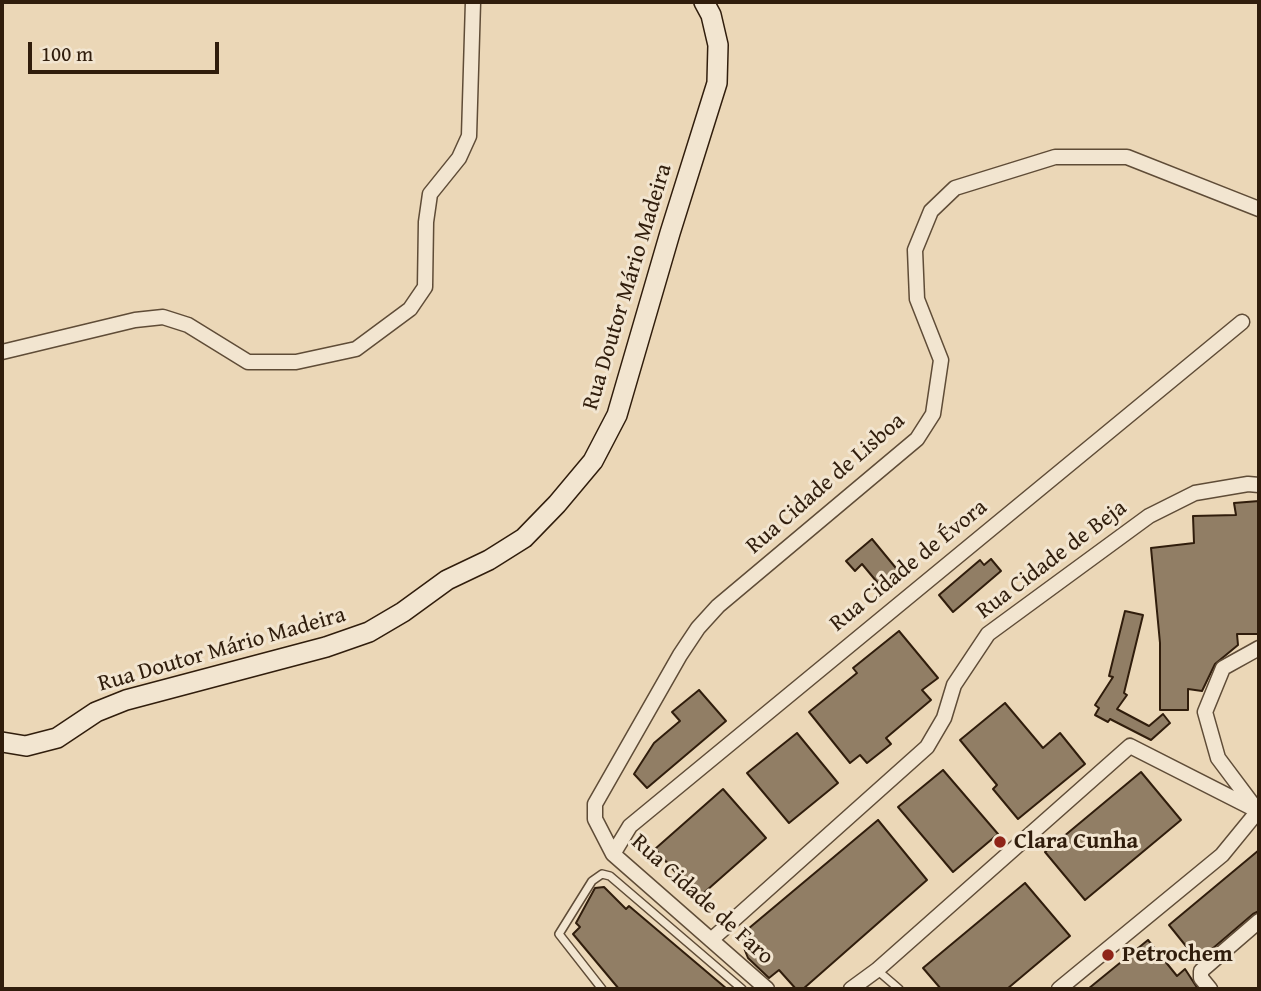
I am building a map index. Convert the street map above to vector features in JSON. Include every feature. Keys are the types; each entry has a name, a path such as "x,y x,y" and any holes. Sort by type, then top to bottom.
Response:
{"main road":[{"name":"Rua Doutor Mário Madeira","path":"2,742 26,746 57,738 96,712 126,700 326,647 369,632 403,612 447,580 524,538 557,504 593,461 617,415 717,83 718,45 711,15 704,2"}],"street":[{"path":"2,352 135,320 163,317 188,325 248,362 296,362 356,349 410,309 425,287 426,222 430,194 459,158 469,136 472,2"},
{"name":"Rua Cidade de Lisboa","path":"595,804 698,628 718,606 918,439 933,414 941,360 917,299 915,250 931,211 955,188 1055,157 1127,157 1259,209"},
{"name":"Rua Cidade de Évora","path":"614,854 630,826 1242,321"},
{"name":"Rua Cidade de Beja","path":"711,940 927,747 944,718 954,684 988,634 1149,516 1195,493 1248,484 1259,485"},
{"path":"1259,648 1223,668 1205,712 1218,758 1259,811"},
{"path":"851,989 877,970 1130,746 1259,811"},
{"name":"Rua Cidade de Faro","path":"595,804 595,818 614,854 767,989"},
{"path":"1059,989 1222,855 1259,811"},
{"path":"1210,989 1201,978 1200,971 1259,921"}],"lane":[{"path":"601,989 559,934 592,881 602,874 610,876 742,989"},
{"path":"877,970 899,989"}],"building":[{"path":"1259,501 1259,634 1237,634 1238,645 1215,664 1202,691 1188,689 1188,710 1160,710 1160,643 1151,548 1194,543 1193,516 1236,515 1234,503"},
{"path":"872,539 900,573 882,588 862,564 855,571 846,561"},
{"path":"991,559 1001,571 953,612 939,595 980,560 984,565"},
{"path":"1125,611 1143,615 1124,693 1127,695 1117,709 1149,726 1163,714 1170,723 1151,740 1110,719 1108,722 1095,715 1099,708 1095,705 1113,677 1109,676"},
{"path":"899,631 938,678 922,690 931,700 886,738 891,744 867,763 860,755 850,763 809,712 857,673 853,668"},
{"path":"699,690 726,721 647,788 634,774 654,743 680,721 672,712"},
{"path":"1005,703 1043,748 1060,733 1085,764 1018,819 993,789 997,785 960,740"},
{"path":"797,733 838,783 789,823 747,773"},
{"path":"943,770 998,834 953,872 898,807"},
{"path":"1141,772 1181,820 1085,900 1045,852"},
{"path":"723,789 766,838 698,898 655,849"},
{"path":"878,820 927,880 803,989 796,989 779,970 769,978 748,958 740,938 742,934"},
{"path":"1259,850 1259,911 1198,961 1169,925"},
{"path":"1025,883 1070,936 1007,989 941,989 923,968"},
{"path":"604,887 626,909 629,906 727,989 619,989 573,934 580,927 576,923 595,888"},
{"path":"1148,940 1177,976 1185,969 1198,989 1088,989"}],"place":[{"name":"Clara Cunha","path":"1000,842"},
{"name":"Petrochem","path":"1108,955"}]}
